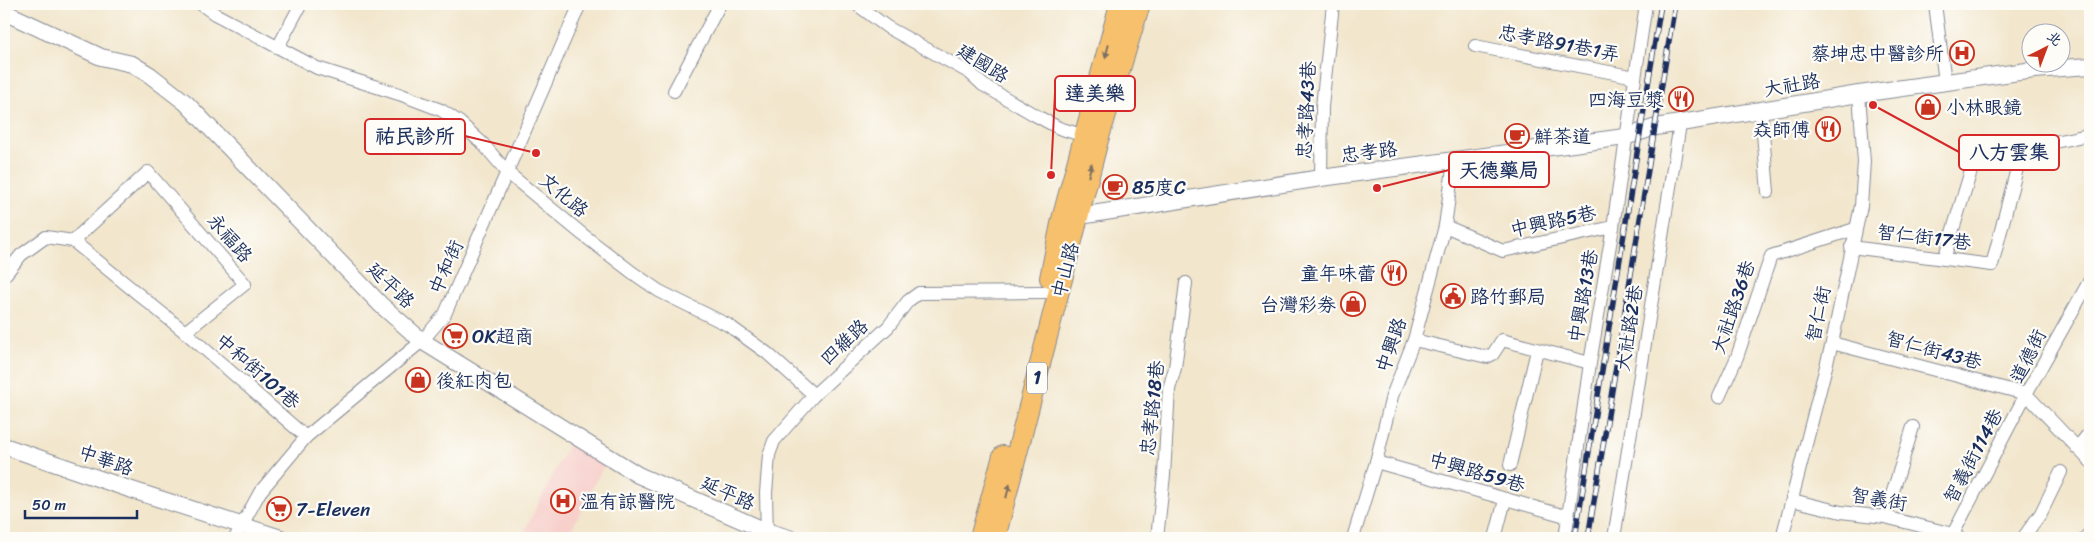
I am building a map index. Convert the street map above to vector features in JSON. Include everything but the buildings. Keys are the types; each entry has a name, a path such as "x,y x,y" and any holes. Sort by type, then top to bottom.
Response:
{"main road":[{"name":"中山路","path":"995,538 1070,218 1091,138 1120,4"},
{"name":"中山路","path":"1091,138 1140,4"},
{"name":"中山路","path":"980,538 1070,218"}],"street":[{"name":"文化路","path":"201,4 215,14 317,68 399,94 441,110 459,122 483,144 508,173 633,273 660,291 728,325 767,353 814,395"},
{"path":"278,47 301,4"},
{"name":"中和街","path":"239,532 260,492 306,437 422,341 446,314 580,4"},
{"path":"674,91 720,4"},
{"name":"建國路","path":"856,4 887,27 970,74 983,85 1033,114 1059,128 1091,138"},
{"name":"忠孝路43巷","path":"1321,178 1322,107 1333,4"},
{"name":"中興路13巷","path":"1414,340 1487,357 1493,354 1502,340 1590,363 1614,227 1646,4"},
{"path":"1936,4 1944,82"},
{"name":"延平路","path":"4,12 101,57 132,64 167,87 186,103 380,305 422,341 638,475 766,535 789,538"},
{"name":"忠孝路91巷1弄","path":"1475,46 1635,78"},
{"name":"大社路","path":"1680,124 1944,82 2034,70 2090,66"},
{"name":"智仁街","path":"1782,538 1832,343 1861,206 1864,162 1860,94"},
{"path":"1761,110 1768,192"},
{"name":"忠孝路","path":"1070,218 1321,178 1626,137 1656,127 1680,124"},
{"name":"大社路2巷","path":"1614,538 1680,124"},
{"name":"智仁街17巷","path":"1851,247 1992,265 2022,149 2083,136 2090,140"},
{"name":"中興路","path":"1353,538 1376,462 1392,396 1414,340 1445,226 1454,161"},
{"path":"1944,259 1974,161"},
{"name":"永福路","path":"73,241 148,172 245,284 186,332"},
{"name":"中興路5巷","path":"1445,226 1503,251 1614,227"},
{"name":"大社路36巷","path":"1720,397 1736,357 1770,256 1855,229"},
{"path":"4,276 22,255 46,237 73,241 186,332"},
{"name":"道德街","path":"2090,280 2026,394 2090,461"},
{"name":"忠孝路18巷","path":"1157,538 1164,475 1169,389 1175,368 1186,283"},
{"name":"四維路","path":"766,535 766,493 769,455 774,441 814,395 888,327 908,301 919,293 1048,292"},
{"name":"中和街101巷","path":"186,332 306,437"},
{"name":"智仁街43巷","path":"1832,343 2026,394"},
{"path":"1510,465 1537,350"},
{"path":"1565,538 1590,363"},
{"name":"智義街114巷","path":"1956,536 2026,394"},
{"path":"1885,517 1913,427"},
{"path":"2076,448 2090,432"},
{"name":"中華路","path":"4,446 128,489 239,532 281,538"},
{"name":"中興路59巷","path":"1376,462 1569,517"},
{"path":"2023,538 2041,513 2060,472"},
{"path":"1495,538 1505,500"},
{"name":"智義街","path":"1792,500 1841,512 1885,517 1956,536"},
{"path":"2085,538 2090,532"}],"shaded area":[{"name":"溫有諒醫院","path":"568,445 605,463 567,538 521,538"}],"railway":[{"path":"1575,538 1661,4"},
{"path":"1588,538 1675,4"}],"place":[{"name":"蔡坤忠中醫診所","path":"1962,53"},
{"name":"四海豆漿","path":"1681,99"},
{"name":"八方雲集","path":"1873,105"},
{"name":"小林眼鏡","path":"1928,107"},
{"name":"𡘙師傅","path":"1828,129"},
{"name":"鮮茶道","path":"1517,136"},
{"name":"祐民診所","path":"536,153"},
{"name":"達美樂","path":"1051,175"},
{"name":"85度C","path":"1115,187"},
{"name":"天德藥局","path":"1377,188"},
{"name":"童年味蕾","path":"1394,273"},
{"name":"路竹郵局","path":"1453,296"},
{"name":"台灣彩券","path":"1353,304"},
{"name":"OK超商","path":"455,336"},
{"name":"後紅肉包","path":"418,380"},
{"name":"溫有諒醫院","path":"563,501"},
{"name":"7-Eleven","path":"279,509"}]}
